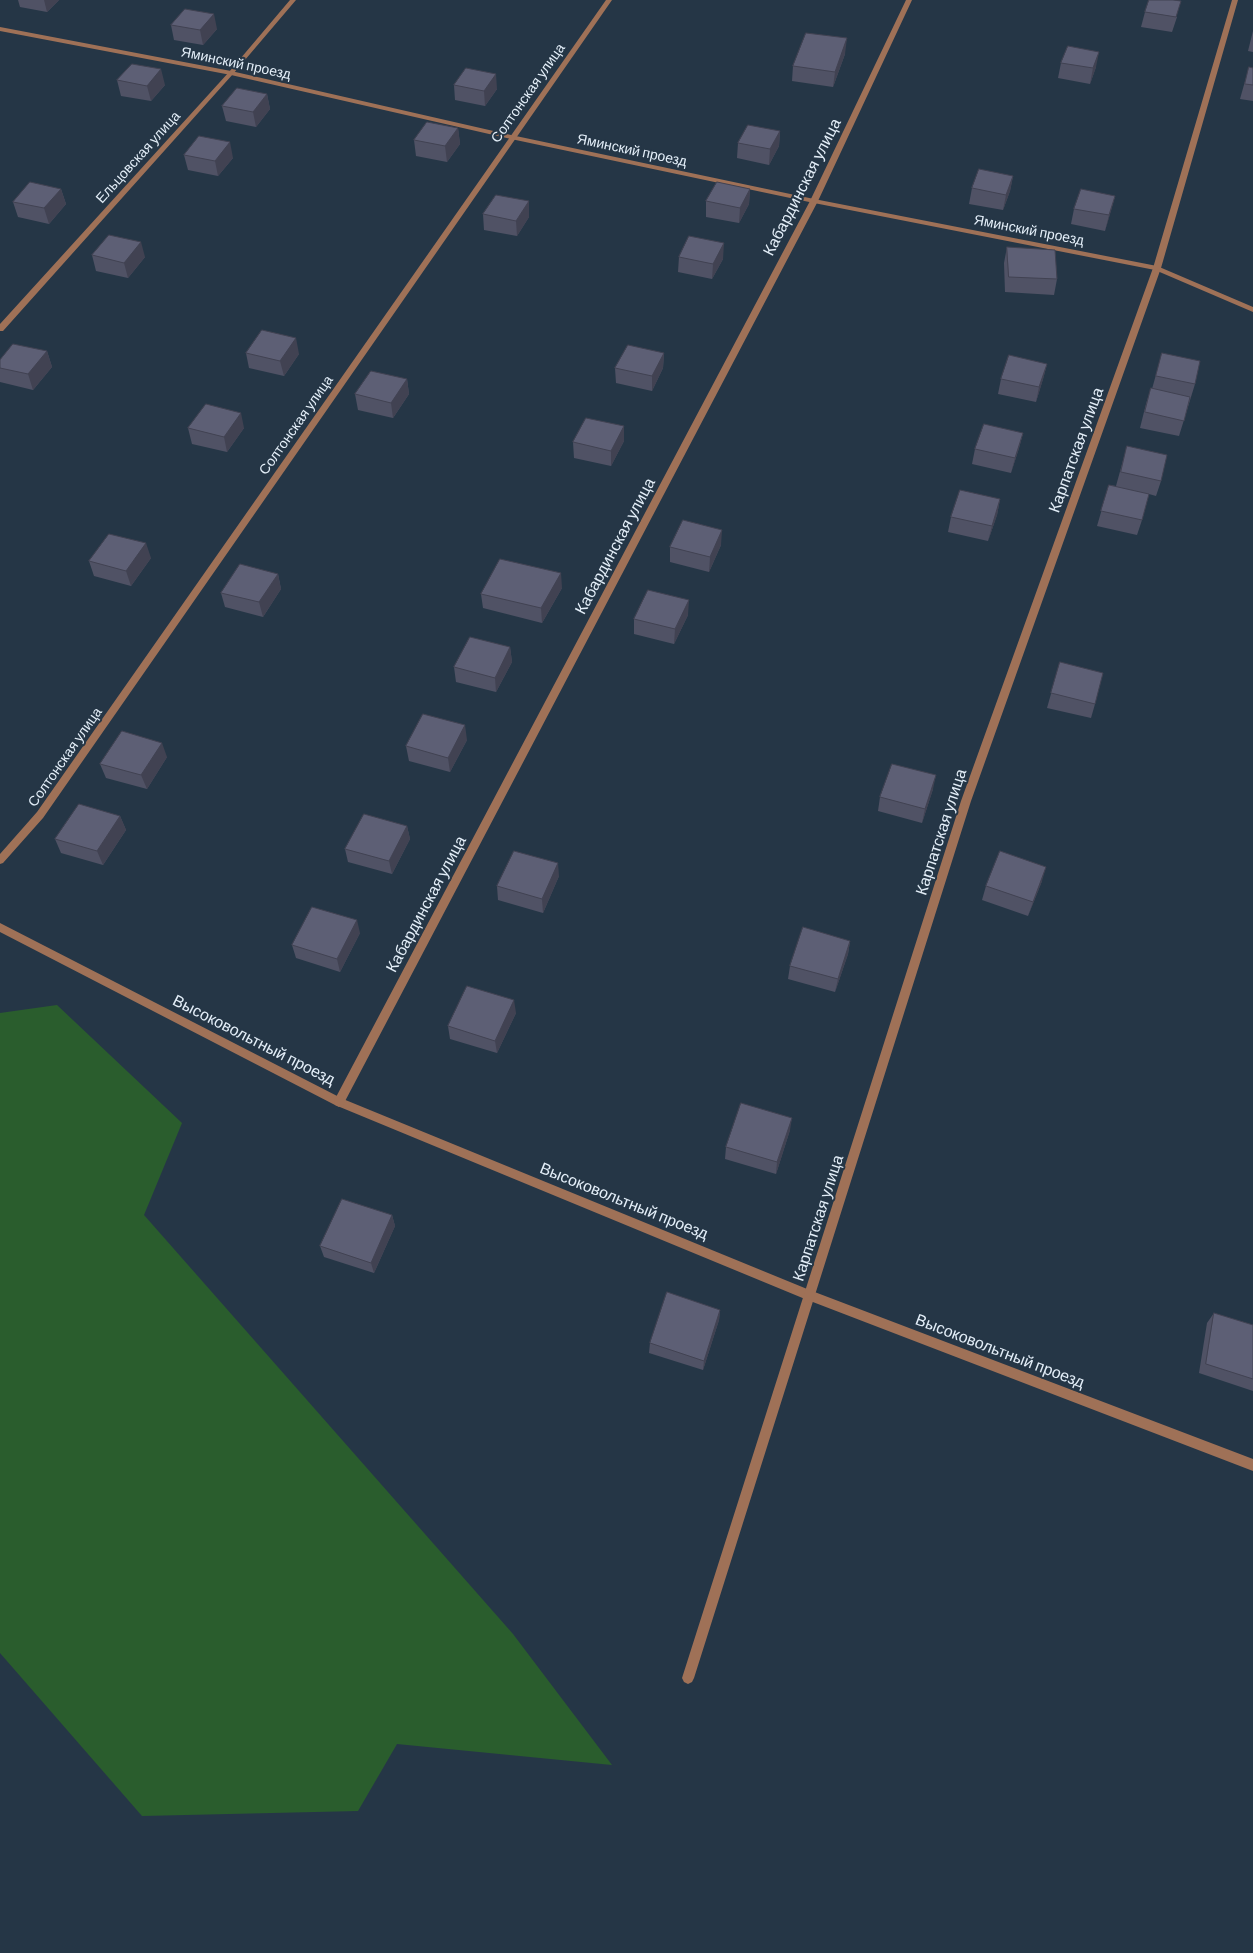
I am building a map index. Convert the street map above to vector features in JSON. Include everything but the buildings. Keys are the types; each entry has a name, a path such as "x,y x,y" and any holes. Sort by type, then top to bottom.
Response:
{"street":[{"name":"Ельцовская улица","path":"0,329 231,73 293,0"},
{"name":"Солтонская улица","path":"0,860 40,815 511,137 609,0"},
{"name":"Кабардинская улица","path":"339,1102 814,200 909,0"},
{"name":"Карпатская улица","path":"688,1678 966,801 1157,268 1235,0"},
{"name":"Яминский проезд","path":"0,29 231,73 511,137 814,200 1157,268 1253,310"},
{"name":"Высоковольтный проезд","path":"0,927 339,1102 809,1295 1253,1464"}],"green space":[{"path":"57,1005 182,1123 144,1215 513,1634 612,1765 397,1744 358,1811 142,1816 0,1653 0,1013"}]}
